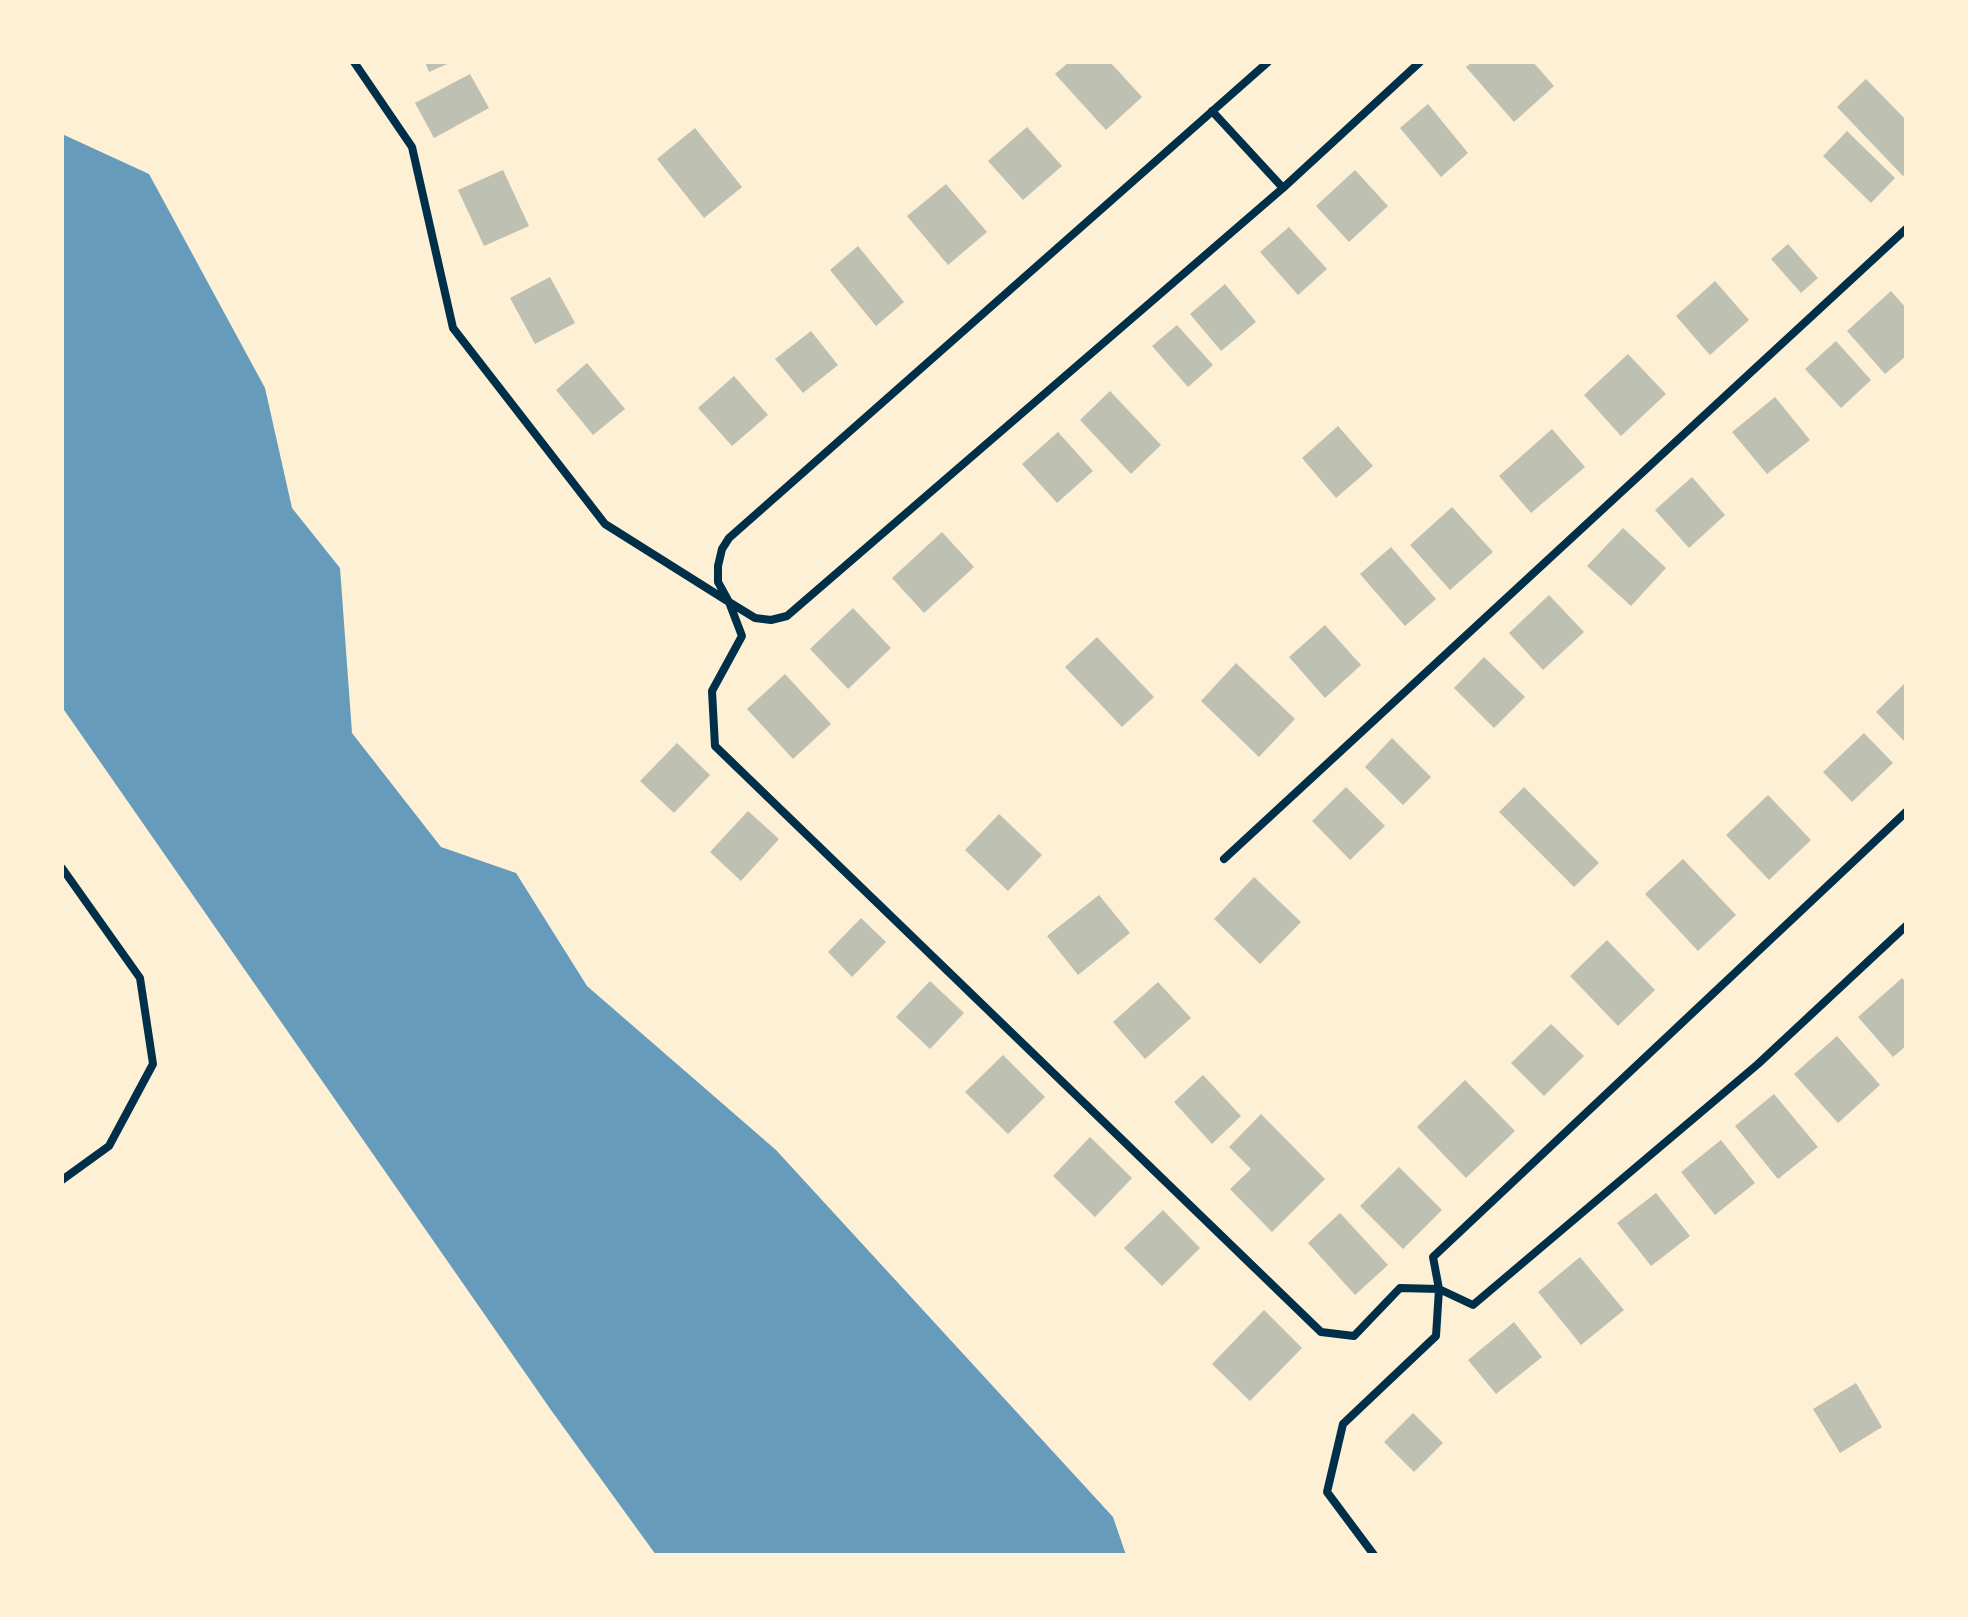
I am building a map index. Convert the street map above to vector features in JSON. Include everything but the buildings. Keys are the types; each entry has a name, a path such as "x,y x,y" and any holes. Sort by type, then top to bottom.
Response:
{"street":[{"path":"354,62 412,147 453,328 605,524 755,618 771,620 787,616 1283,188 1420,62"},
{"path":"1268,62 729,538 722,549 718,582 742,636 712,691 715,746 1321,1332 1354,1336 1400,1288 1439,1289 1473,1305 1758,1064 1906,926"},
{"path":"1212,111 1283,188"},
{"path":"1224,859 1906,229"},
{"path":"1374,1555 1327,1492 1343,1424 1436,1336 1439,1289 1433,1257 1906,812"},
{"path":"62,868 140,978 153,1064 109,1146 62,1180"}],"water":[{"path":"62,134 149,174 265,388 292,508 340,568 352,733 441,847 516,873 587,986 776,1150 1113,1517 1126,1555 656,1555 551,1410 62,707"}]}
